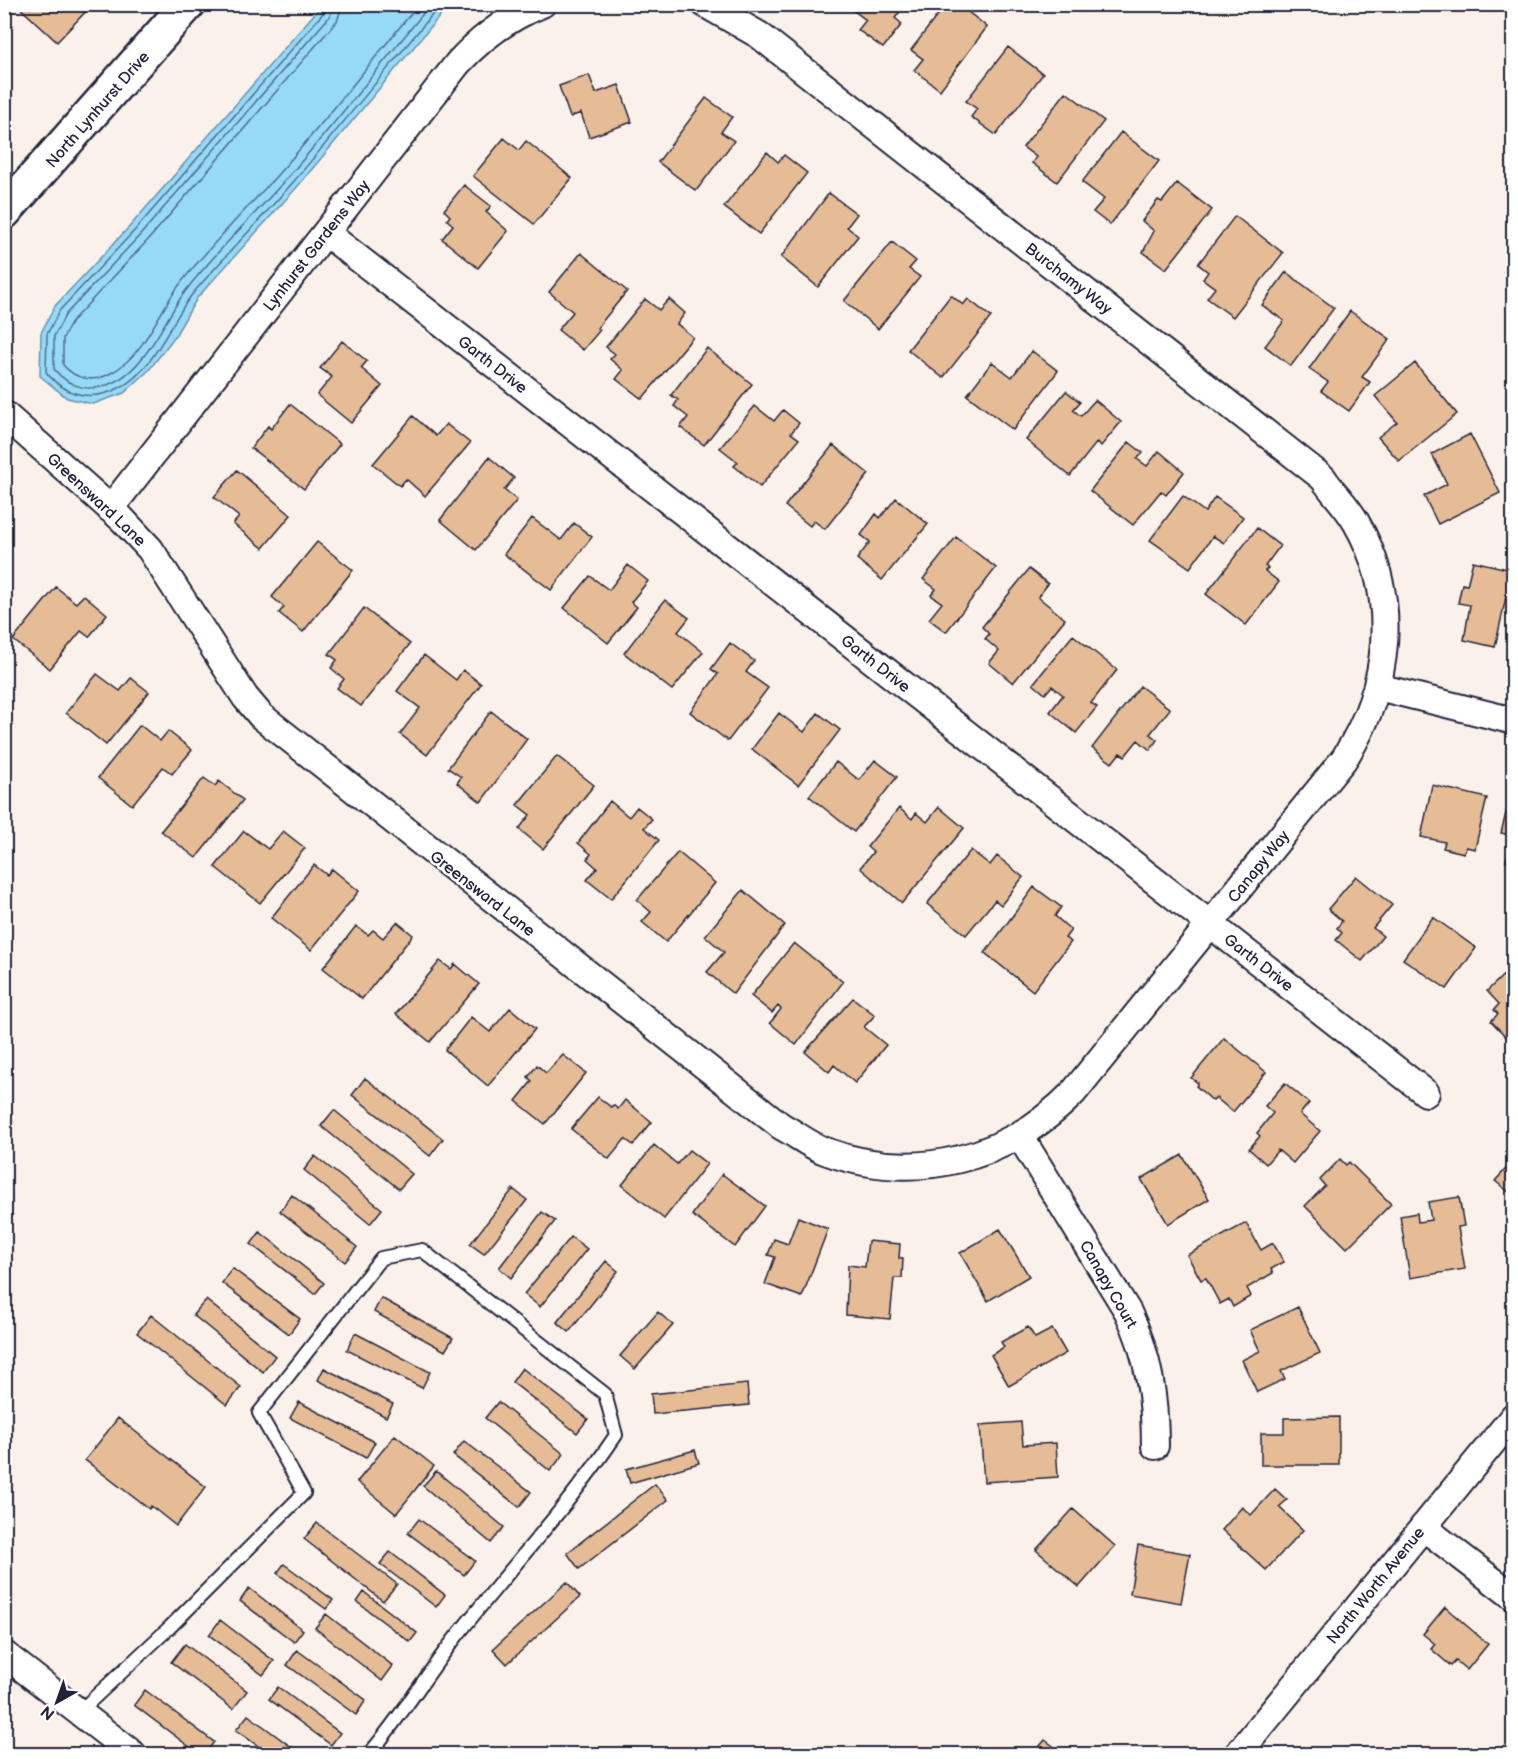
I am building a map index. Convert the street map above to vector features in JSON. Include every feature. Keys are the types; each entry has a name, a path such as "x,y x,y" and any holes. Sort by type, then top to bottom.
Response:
{"main road":[{"name":"North Lynhurst Drive","path":"4,212 188,4"}],"street":[{"name":"Lynhurst Gardens Way","path":"110,509 468,52 508,21 542,4"},
{"name":"Burchamy Way","path":"705,4 759,35 1323,478 1356,523 1372,555 1382,595"},
{"name":"Garth Drive","path":"326,233 1426,1093"},
{"name":"Greensward Lane","path":"4,414 110,509 150,549 245,697 261,716 781,1126 807,1142 844,1158 900,1167 965,1159 1020,1136 1061,1105"},
{"name":"Canapy Way","path":"1061,1105 1211,925 1344,759 1365,724 1378,687 1385,630 1382,595"},
{"path":"1378,687 1514,721"},
{"name":"Canapy Court","path":"1020,1136 1128,1312 1138,1333 1150,1380 1155,1446"},
{"name":"North Worth Avenue","path":"1238,1755 1514,1416"},
{"path":"1423,1527 1514,1597"},
{"path":"4,1654 133,1755"}],"lane":[{"path":"79,1712 170,1627 304,1493 259,1413 381,1258 422,1250 605,1394 616,1435 580,1488 455,1638 397,1722 369,1755"}],"water":[{"path":"322,5 449,5 298,186 197,298 175,336 149,370 124,393 93,404 67,398 40,376 41,333 55,306 131,225"}],"building":[{"path":"16,4 84,4 89,8 57,42"},
{"path":"906,4 895,18 902,24 883,48 858,30 866,20 846,5"},
{"path":"946,4 958,4 987,27 940,90 914,70 923,59 911,50"},
{"path":"1008,47 1043,74 996,135 971,117 977,109 966,101"},
{"path":"589,75 596,93 619,85 632,122 589,137 581,113 570,117 559,86"},
{"path":"1066,92 1104,121 1057,182 1032,163 1036,157 1023,147"},
{"path":"706,98 732,117 721,132 734,141 696,191 658,162"},
{"path":"1121,132 1159,161 1110,225 1093,212 1104,199 1082,182"},
{"path":"504,138 519,150 526,141 572,178 534,224 473,176"},
{"path":"767,152 778,162 784,155 807,173 759,234 724,207"},
{"path":"1177,183 1212,210 1166,269 1143,252 1154,231 1142,221 1158,200 1162,202"},
{"path":"464,185 491,206 486,212 508,231 478,268 442,239 453,225 447,220 450,216 444,210"},
{"path":"829,193 857,214 847,227 858,236 818,287 781,257"},
{"path":"1235,216 1283,253 1233,317 1207,298 1215,288 1203,279 1208,272 1198,264"},
{"path":"892,242 916,261 909,269 920,277 878,329 844,301"},
{"path":"581,253 627,291 597,328 600,330 583,350 558,330 573,312 549,292"},
{"path":"1286,272 1334,308 1291,366 1265,346 1284,321 1262,305"},
{"path":"951,295 963,305 968,299 991,317 943,378 908,350"},
{"path":"645,299 659,310 669,299 685,313 677,324 693,337 642,399 616,379 623,370 610,359 615,354 606,347"},
{"path":"1350,311 1390,339 1362,377 1370,382 1349,411 1321,391 1328,382 1309,369"},
{"path":"342,341 367,361 361,368 382,386 351,423 317,395 332,377 320,368"},
{"path":"707,348 752,384 704,445 680,427 688,417 674,406 678,400 671,395"},
{"path":"1032,351 1058,371 1013,430 967,395 992,362 1012,377"},
{"path":"1415,363 1457,414 1399,461 1378,437 1397,422 1375,396"},
{"path":"1066,391 1080,402 1073,410 1081,416 1095,400 1121,422 1101,446 1097,442 1070,476 1026,440"},
{"path":"290,404 340,444 304,489 251,448 268,426 271,429"},
{"path":"755,406 774,421 783,410 799,423 791,433 799,439 760,487 734,466 738,462 720,448"},
{"path":"413,416 436,436 446,424 470,443 425,496 406,479 400,486 373,464"},
{"path":"1470,434 1500,493 1438,524 1424,496 1447,484 1432,454"},
{"path":"1129,442 1143,453 1137,459 1147,466 1159,451 1184,472 1166,495 1161,491 1133,525 1090,491"},
{"path":"833,445 869,474 825,529 814,521 810,526 785,506"},
{"path":"489,457 514,478 504,490 517,500 476,550 440,520"},
{"path":"237,470 291,515 263,548 233,524 239,517 214,497"},
{"path":"1183,496 1205,512 1215,497 1243,517 1224,543 1213,536 1190,568 1150,540"},
{"path":"896,498 928,524 882,580 857,559 870,542 861,535 876,514 880,518"},
{"path":"532,518 561,540 574,523 592,537 551,590 504,554"},
{"path":"1257,528 1280,546 1265,566 1268,568 1265,571 1279,582 1246,625 1206,594"},
{"path":"956,537 996,568 946,632 929,619 942,603 931,595 936,589 923,579"},
{"path":"317,542 353,570 303,632 279,613 284,607 272,597"},
{"path":"1473,561 1512,570 1495,647 1464,640 1470,605 1458,603 1462,584 1467,585"},
{"path":"628,565 648,581 631,602 637,607 608,643 564,608 590,576 609,590"},
{"path":"1029,569 1048,584 1038,597 1065,619 1013,683 989,663 999,651 985,639 989,634 982,627"},
{"path":"56,587 76,603 84,595 107,614 89,637 81,631 50,669 13,640"},
{"path":"665,600 689,618 678,632 703,652 672,690 624,653"},
{"path":"364,608 410,644 361,706 337,688 344,679 331,668 337,660 329,654"},
{"path":"1073,635 1117,670 1091,703 1097,707 1076,733 1050,712 1063,695 1052,686 1045,694 1033,684"},
{"path":"730,643 754,661 746,672 768,688 728,741 690,712 718,674 711,669"},
{"path":"424,655 456,680 463,670 481,684 427,755 400,734 420,708 397,691"},
{"path":"97,674 120,691 131,678 149,692 106,745 66,713"},
{"path":"1140,686 1170,709 1150,734 1157,740 1150,750 1138,740 1125,756 1120,753 1112,763 1092,748"},
{"path":"491,711 527,739 481,802 457,783 461,777 448,768"},
{"path":"779,713 804,732 818,713 840,730 798,785 752,749"},
{"path":"140,725 160,741 168,731 192,750 172,774 163,767 132,805 98,778"},
{"path":"557,756 594,785 543,849 519,829 530,815 517,805"},
{"path":"875,760 897,777 854,832 809,796 836,762 859,780"},
{"path":"204,778 215,786 219,781 243,800 196,858 161,831"},
{"path":"1432,785 1487,798 1475,849 1466,847 1464,853 1443,848 1445,842 1421,837"},
{"path":"610,801 629,817 637,807 652,819 644,828 659,840 611,899 587,880 597,868 587,859 591,854 578,843"},
{"path":"1509,801 1514,802 1514,863 1506,861 1513,836 1501,833"},
{"path":"939,807 964,828 902,903 860,868 873,852 867,847 899,808 912,819 916,813 927,822"},
{"path":"244,831 268,849 283,831 305,848 260,903 215,867"},
{"path":"971,850 990,865 997,856 1023,877 1001,905 995,900 966,935 927,904"},
{"path":"678,852 715,883 666,942 642,922 651,912 637,900"},
{"path":"314,865 327,875 332,869 359,891 311,950 271,918"},
{"path":"1356,876 1392,905 1373,928 1383,936 1362,961 1336,940 1342,933 1337,928 1342,921 1328,909"},
{"path":"1034,887 1061,907 1055,916 1071,930 1065,938 1071,942 1033,991 985,953"},
{"path":"743,890 785,925 733,994 707,972 724,952 705,936"},
{"path":"1433,917 1476,948 1447,989 1403,959"},
{"path":"397,922 413,935 362,999 323,968 356,926 368,935 373,930 383,938"},
{"path":"794,943 843,982 796,1045 770,1023 781,1009 778,1006 772,1013 751,996"},
{"path":"440,961 451,969 455,964 479,984 430,1042 396,1014"},
{"path":"1514,965 1513,1044 1491,1021 1498,1014 1494,1010 1499,1004 1487,991"},
{"path":"853,998 875,1015 864,1027 886,1045 855,1083 834,1065 829,1072 805,1052"},
{"path":"510,1008 535,1029 488,1086 445,1050 471,1017 490,1032"},
{"path":"1224,1038 1266,1072 1233,1112 1216,1098 1213,1101 1196,1086 1198,1083 1191,1078"},
{"path":"563,1055 586,1073 545,1124 516,1101 532,1081 528,1077 537,1065 546,1073"},
{"path":"365,1078 443,1139 430,1156 352,1095"},
{"path":"1285,1083 1309,1103 1300,1114 1320,1131 1293,1163 1278,1150 1266,1164 1249,1149 1260,1136 1257,1133 1273,1113 1265,1106"},
{"path":"598,1097 611,1107 613,1105 618,1109 625,1100 652,1122 633,1145 625,1139 609,1159 571,1129"},
{"path":"334,1110 412,1174 399,1189 321,1126"},
{"path":"654,1145 677,1164 689,1150 707,1164 664,1219 622,1185"},
{"path":"1182,1155 1209,1199 1168,1224 1141,1179"},
{"path":"315,1156 382,1209 370,1224 304,1170"},
{"path":"1340,1159 1346,1165 1349,1162 1391,1204 1347,1248 1305,1206 1325,1186 1320,1180"},
{"path":"1514,1160 1514,1196 1495,1181"},
{"path":"722,1174 765,1206 735,1247 692,1215"},
{"path":"513,1189 527,1200 484,1254 470,1244"},
{"path":"292,1195 357,1247 345,1262 280,1211"},
{"path":"1459,1197 1464,1226 1458,1227 1465,1269 1410,1278 1400,1216 1417,1213 1418,1222 1431,1220 1428,1202"},
{"path":"542,1212 555,1221 511,1278 499,1268"},
{"path":"798,1217 828,1229 802,1297 765,1284 775,1257 768,1255 774,1239 788,1244"},
{"path":"1246,1223 1261,1250 1273,1243 1284,1262 1271,1269 1273,1273 1247,1288 1251,1296 1233,1307 1229,1299 1220,1304 1206,1278 1201,1280 1187,1255"},
{"path":"1000,1229 1029,1276 988,1301 960,1253"},
{"path":"260,1232 324,1283 315,1294 251,1244"},
{"path":"571,1237 587,1249 540,1307 524,1294"},
{"path":"868,1241 900,1244 899,1258 903,1258 902,1278 894,1278 890,1319 846,1315 848,1265 865,1267"},
{"path":"606,1261 618,1271 569,1332 557,1322"},
{"path":"232,1268 300,1319 289,1334 222,1283"},
{"path":"381,1298 453,1338 445,1351 374,1312"},
{"path":"206,1300 275,1356 263,1372 193,1315"},
{"path":"1298,1307 1320,1353 1281,1371 1285,1379 1257,1392 1242,1360 1260,1351 1250,1330"},
{"path":"658,1312 673,1325 635,1369 620,1356"},
{"path":"151,1315 241,1387 227,1405 137,1333"},
{"path":"1028,1327 1035,1338 1052,1329 1066,1353 1009,1386 991,1355 1004,1347 1001,1342"},
{"path":"355,1333 430,1372 422,1388 347,1350"},
{"path":"324,1368 393,1404 386,1417 318,1380"},
{"path":"522,1368 588,1419 577,1433 512,1382"},
{"path":"747,1384 749,1405 653,1414 651,1394"},
{"path":"299,1402 375,1442 366,1458 290,1418"},
{"path":"498,1402 564,1454 550,1471 485,1418"},
{"path":"1339,1417 1339,1465 1261,1465 1261,1433 1284,1433 1284,1418"},
{"path":"118,1418 206,1487 176,1526 151,1506 149,1509 85,1460"},
{"path":"1021,1422 1023,1445 1056,1443 1058,1477 984,1482 980,1425"},
{"path":"395,1435 434,1466 396,1514 357,1482"},
{"path":"464,1441 531,1492 519,1507 453,1455"},
{"path":"695,1450 699,1463 630,1483 626,1469"},
{"path":"436,1471 504,1527 491,1543 423,1486"},
{"path":"655,1484 668,1500 579,1569 567,1553"},
{"path":"1275,1489 1287,1500 1279,1507 1303,1530 1266,1570 1222,1530 1242,1507 1251,1515"},
{"path":"1073,1509 1115,1546 1079,1587 1036,1550"},
{"path":"419,1519 475,1561 464,1575 408,1533"},
{"path":"317,1523 397,1584 383,1601 304,1539"},
{"path":"1138,1545 1190,1554 1181,1603 1130,1594"},
{"path":"390,1552 445,1595 436,1607 380,1564"},
{"path":"284,1564 333,1600 326,1609 277,1573"},
{"path":"567,1582 580,1597 507,1664 493,1649"},
{"path":"249,1588 303,1630 294,1642 240,1601"},
{"path":"364,1592 417,1633 410,1642 357,1602"},
{"path":"1445,1607 1488,1644 1467,1670 1456,1661 1451,1666 1431,1649 1435,1644 1423,1634"},
{"path":"326,1614 393,1666 382,1681 315,1628"},
{"path":"220,1620 274,1661 263,1675 209,1635"},
{"path":"185,1644 247,1691 233,1709 171,1662"},
{"path":"297,1650 366,1700 356,1715 287,1665"},
{"path":"278,1687 340,1733 331,1745 269,1699"},
{"path":"145,1690 214,1742 205,1754 199,1754 134,1705"},
{"path":"248,1715 301,1754 269,1754 236,1730"},
{"path":"1045,1740 1064,1754 1033,1754"}]}
